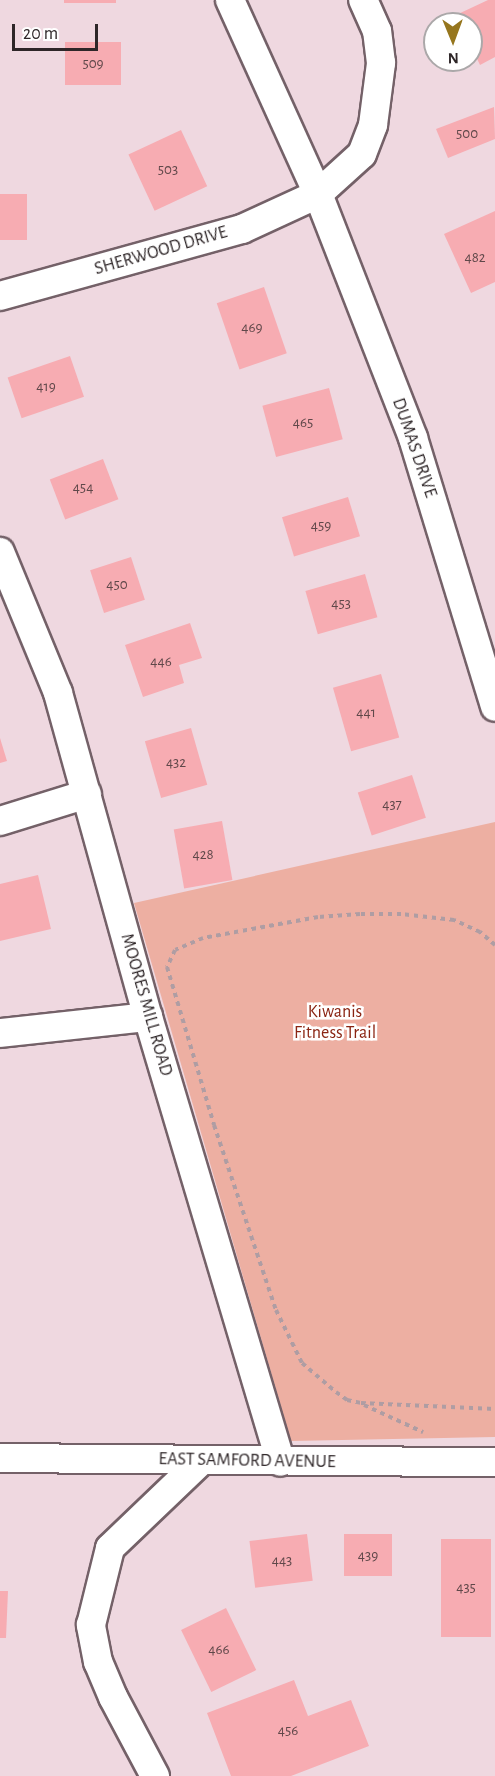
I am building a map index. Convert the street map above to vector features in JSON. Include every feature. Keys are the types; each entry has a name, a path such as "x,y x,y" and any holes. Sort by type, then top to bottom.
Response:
{"street":[{"name":"DUMAS DRIVE","path":"230,0 318,194 413,438 495,707"},
{"path":"318,194 362,154 374,125 381,63 377,31 363,0"},
{"name":"SHERWOOD DRIVE","path":"0,296 242,229 318,194"},
{"name":"MOORES MILL ROAD","path":"0,552 58,693 148,1017 281,1462"},
{"path":"0,821 87,794"},
{"path":"0,1034 148,1017"},
{"name":"EAST SAMFORD AVENUE","path":"0,1458 495,1462"},
{"path":"155,1776 113,1698 98,1662 91,1625 110,1548 201,1461"}],"path":[{"path":"495,945 485,937 454,921 432,916 360,914 318,917 203,938 175,950 167,967 210,1114 276,1310 302,1363 347,1400 361,1403 495,1409"},
{"path":"485,937 495,938"},
{"path":"361,1403 430,1435"}],"green space":[{"name":"Kiwanis Fitness Trail","path":"495,822 495,1437 291,1441 134,903"}],"building":[{"path":"64,0 116,0 116,3 64,3"},
{"path":"488,0 495,0 495,57 483,63 483,12 462,12"},
{"path":"65,42 121,42 121,85 65,85"},
{"path":"494,107 495,139 448,158 436,129"},
{"path":"181,130 207,186 155,211 128,155"},
{"path":"0,194 27,194 27,240 0,240"},
{"path":"495,211 495,282 471,293 444,234"},
{"path":"264,287 287,353 240,369 217,303"},
{"path":"70,356 84,397 22,418 8,377"},
{"path":"329,388 343,439 276,457 262,406"},
{"path":"103,459 118,499 65,520 50,479"},
{"path":"348,497 360,536 294,556 282,517"},
{"path":"131,557 145,600 104,613 90,570"},
{"path":"365,574 377,617 318,634 305,591"},
{"path":"190,623 202,658 179,665 184,683 143,697 125,645"},
{"path":"381,674 399,737 351,751 333,688"},
{"path":"191,728 207,785 161,798 145,741"},
{"path":"0,738 7,761 0,763"},
{"path":"412,775 426,818 372,835 358,793"},
{"path":"222,821 232,880 184,889 174,830"},
{"path":"38,875 51,929 0,941 0,884"},
{"path":"307,1534 313,1581 255,1588 249,1541"},
{"path":"344,1534 392,1534 392,1576 344,1576"},
{"path":"441,1539 491,1539 491,1637 441,1637"},
{"path":"0,1591 8,1591 6,1638 0,1638"},
{"path":"226,1608 256,1670 211,1692 181,1630"},
{"path":"294,1680 308,1716 351,1700 369,1746 291,1776 231,1776 207,1713"}]}
